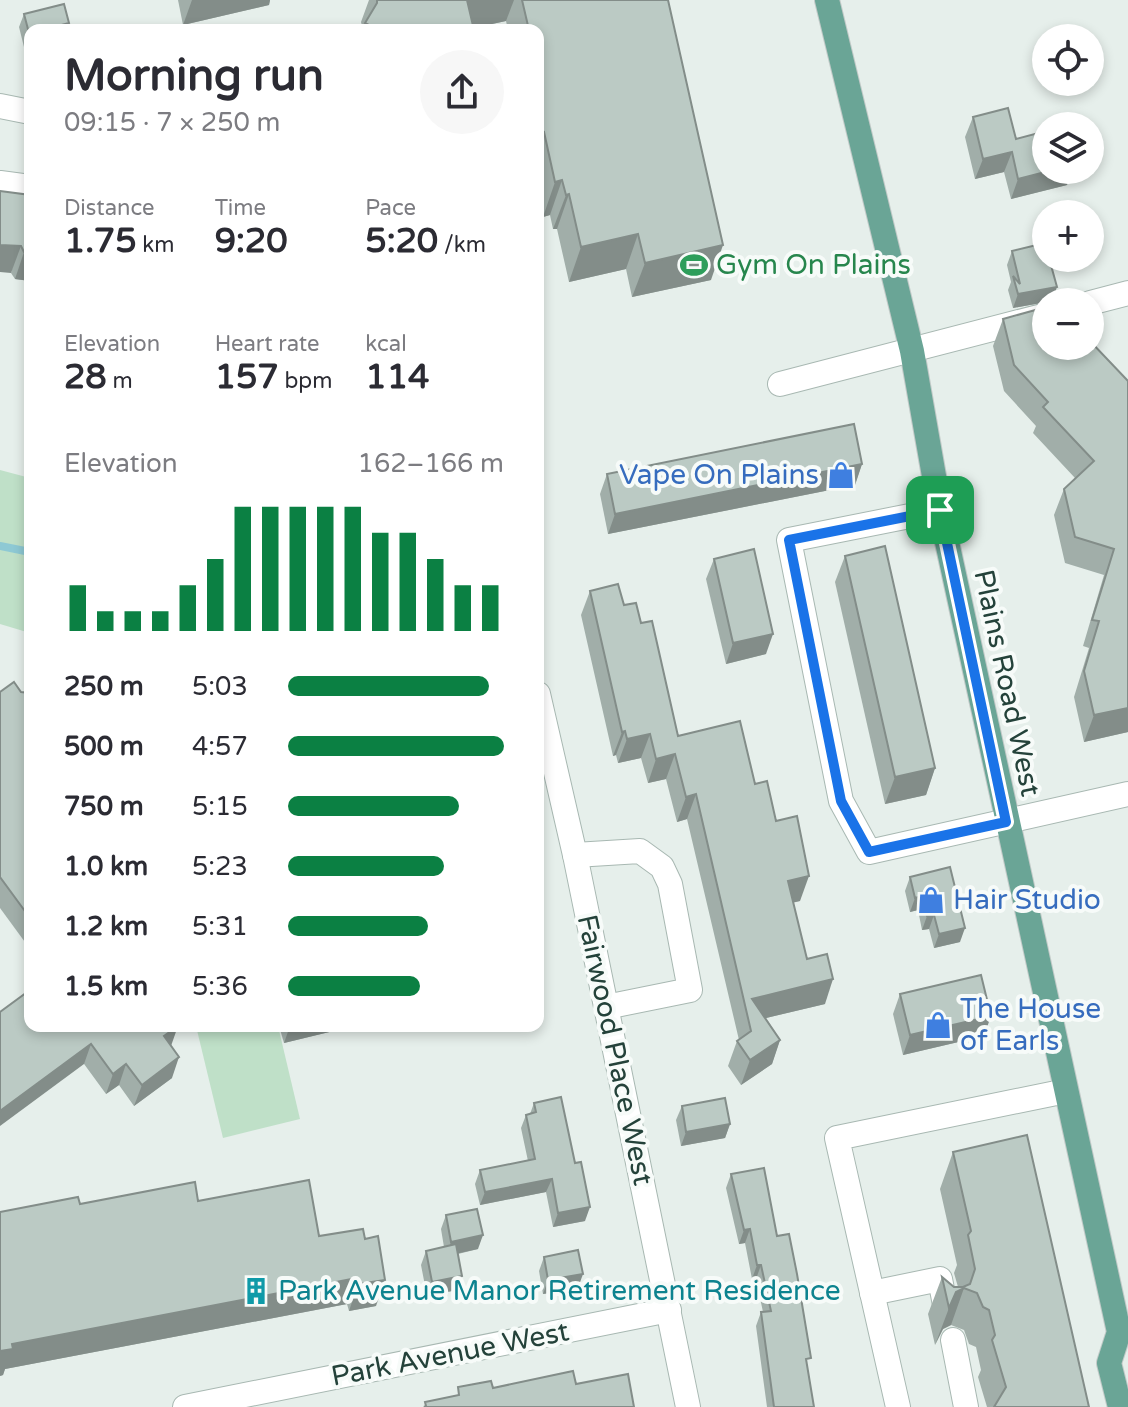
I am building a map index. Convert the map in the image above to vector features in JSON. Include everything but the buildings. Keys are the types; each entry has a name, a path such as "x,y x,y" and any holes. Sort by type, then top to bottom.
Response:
{"main road":[{"name":"Plains Road West","path":"827,0 912,351 940,510 1006,822 1123,1337 1109,1363 1120,1407"}],"street":[{"path":"0,106 24,111"},
{"path":"0,183 24,186"},
{"path":"1104,299 1128,293"},
{"path":"780,384 1032,319"},
{"path":"940,510 789,540 841,801 869,852 1128,794"},
{"name":"Fairwood Place West","path":"544,720 575,855 688,1407"},
{"path":"575,855 640,851 662,867 670,884 690,990 606,1007"},
{"path":"898,1407 837,1138 1066,1091"},
{"path":"872,1293 940,1279 946,1310"},
{"name":"Park Avenue West","path":"185,1407 669,1310"},
{"path":"953,1340 966,1407"}],"green space":[{"path":"0,470 24,476 24,631 0,624"},
{"path":"197,1032 279,1032 300,1119 223,1138"}],"waterway":[{"path":"0,546 24,551"}],"place":[{"name":"Gym On Plains","path":"694,265"},
{"name":"Vape On Plains","path":"841,475"},
{"name":"Hair Studio","path":"931,900"},
{"name":"The House of Earls","path":"938,1025"},
{"name":"Park Avenue Manor Retirement Residence","path":"256,1291"}],"route":[{"path":"940,510 1006,822 869,852 841,801 789,540 940,510"}]}
